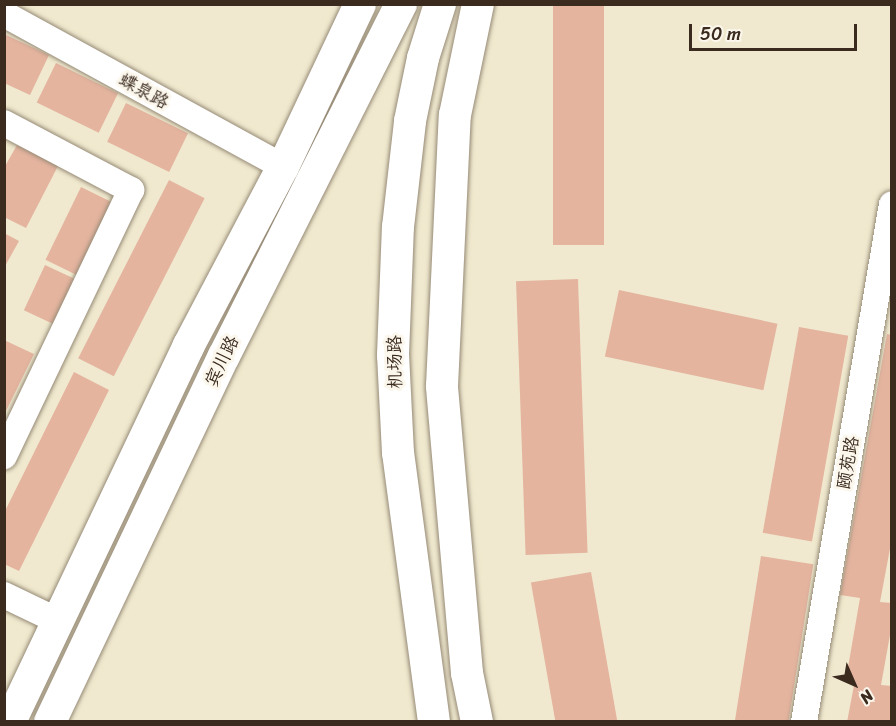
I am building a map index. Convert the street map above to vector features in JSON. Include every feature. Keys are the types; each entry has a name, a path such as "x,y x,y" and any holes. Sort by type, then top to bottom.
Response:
{"main road":[{"name":"宾川路","path":"10,722 189,345 283,167 360,4"},
{"name":"宾川路","path":"50,722 224,356 401,4"},
{"name":"机场路","path":"434,722 398,453 393,355 398,227 410,121 423,58 440,4"},
{"path":"477,722 466,662 442,386 455,115 478,4"}],"street":[{"name":"蝶泉路","path":"4,14 283,167"},
{"path":"4,123 131,190 4,456"},
{"name":"颐苑路","path":"804,722 891,204"},
{"path":"4,595 58,621"}],"building":[{"path":"553,4 604,4 604,245 553,245"},
{"path":"4,34 49,55 30,95 4,83"},
{"path":"56,63 118,93 99,133 37,103"},
{"path":"126,103 188,133 169,172 107,142"},
{"path":"17,145 58,166 26,228 4,217 4,168"},
{"path":"169,180 205,198 114,376 78,358"},
{"path":"81,187 112,202 76,275 45,260"},
{"path":"4,233 19,241 4,268"},
{"path":"45,265 75,279 54,324 24,310"},
{"path":"578,279 588,553 526,555 516,281"},
{"path":"619,290 777,324 763,390 605,357"},
{"path":"799,327 848,336 812,542 763,533"},
{"path":"887,334 892,335 892,538 880,602 892,603 892,624 881,685 892,686 892,722 847,722 855,680 846,679 860,598 840,595"},
{"path":"4,340 34,354 4,415"},
{"path":"74,372 109,390 19,571 4,564 4,513"},
{"path":"761,556 813,564 788,722 735,722"},
{"path":"591,572 617,722 556,722 531,583"}]}
